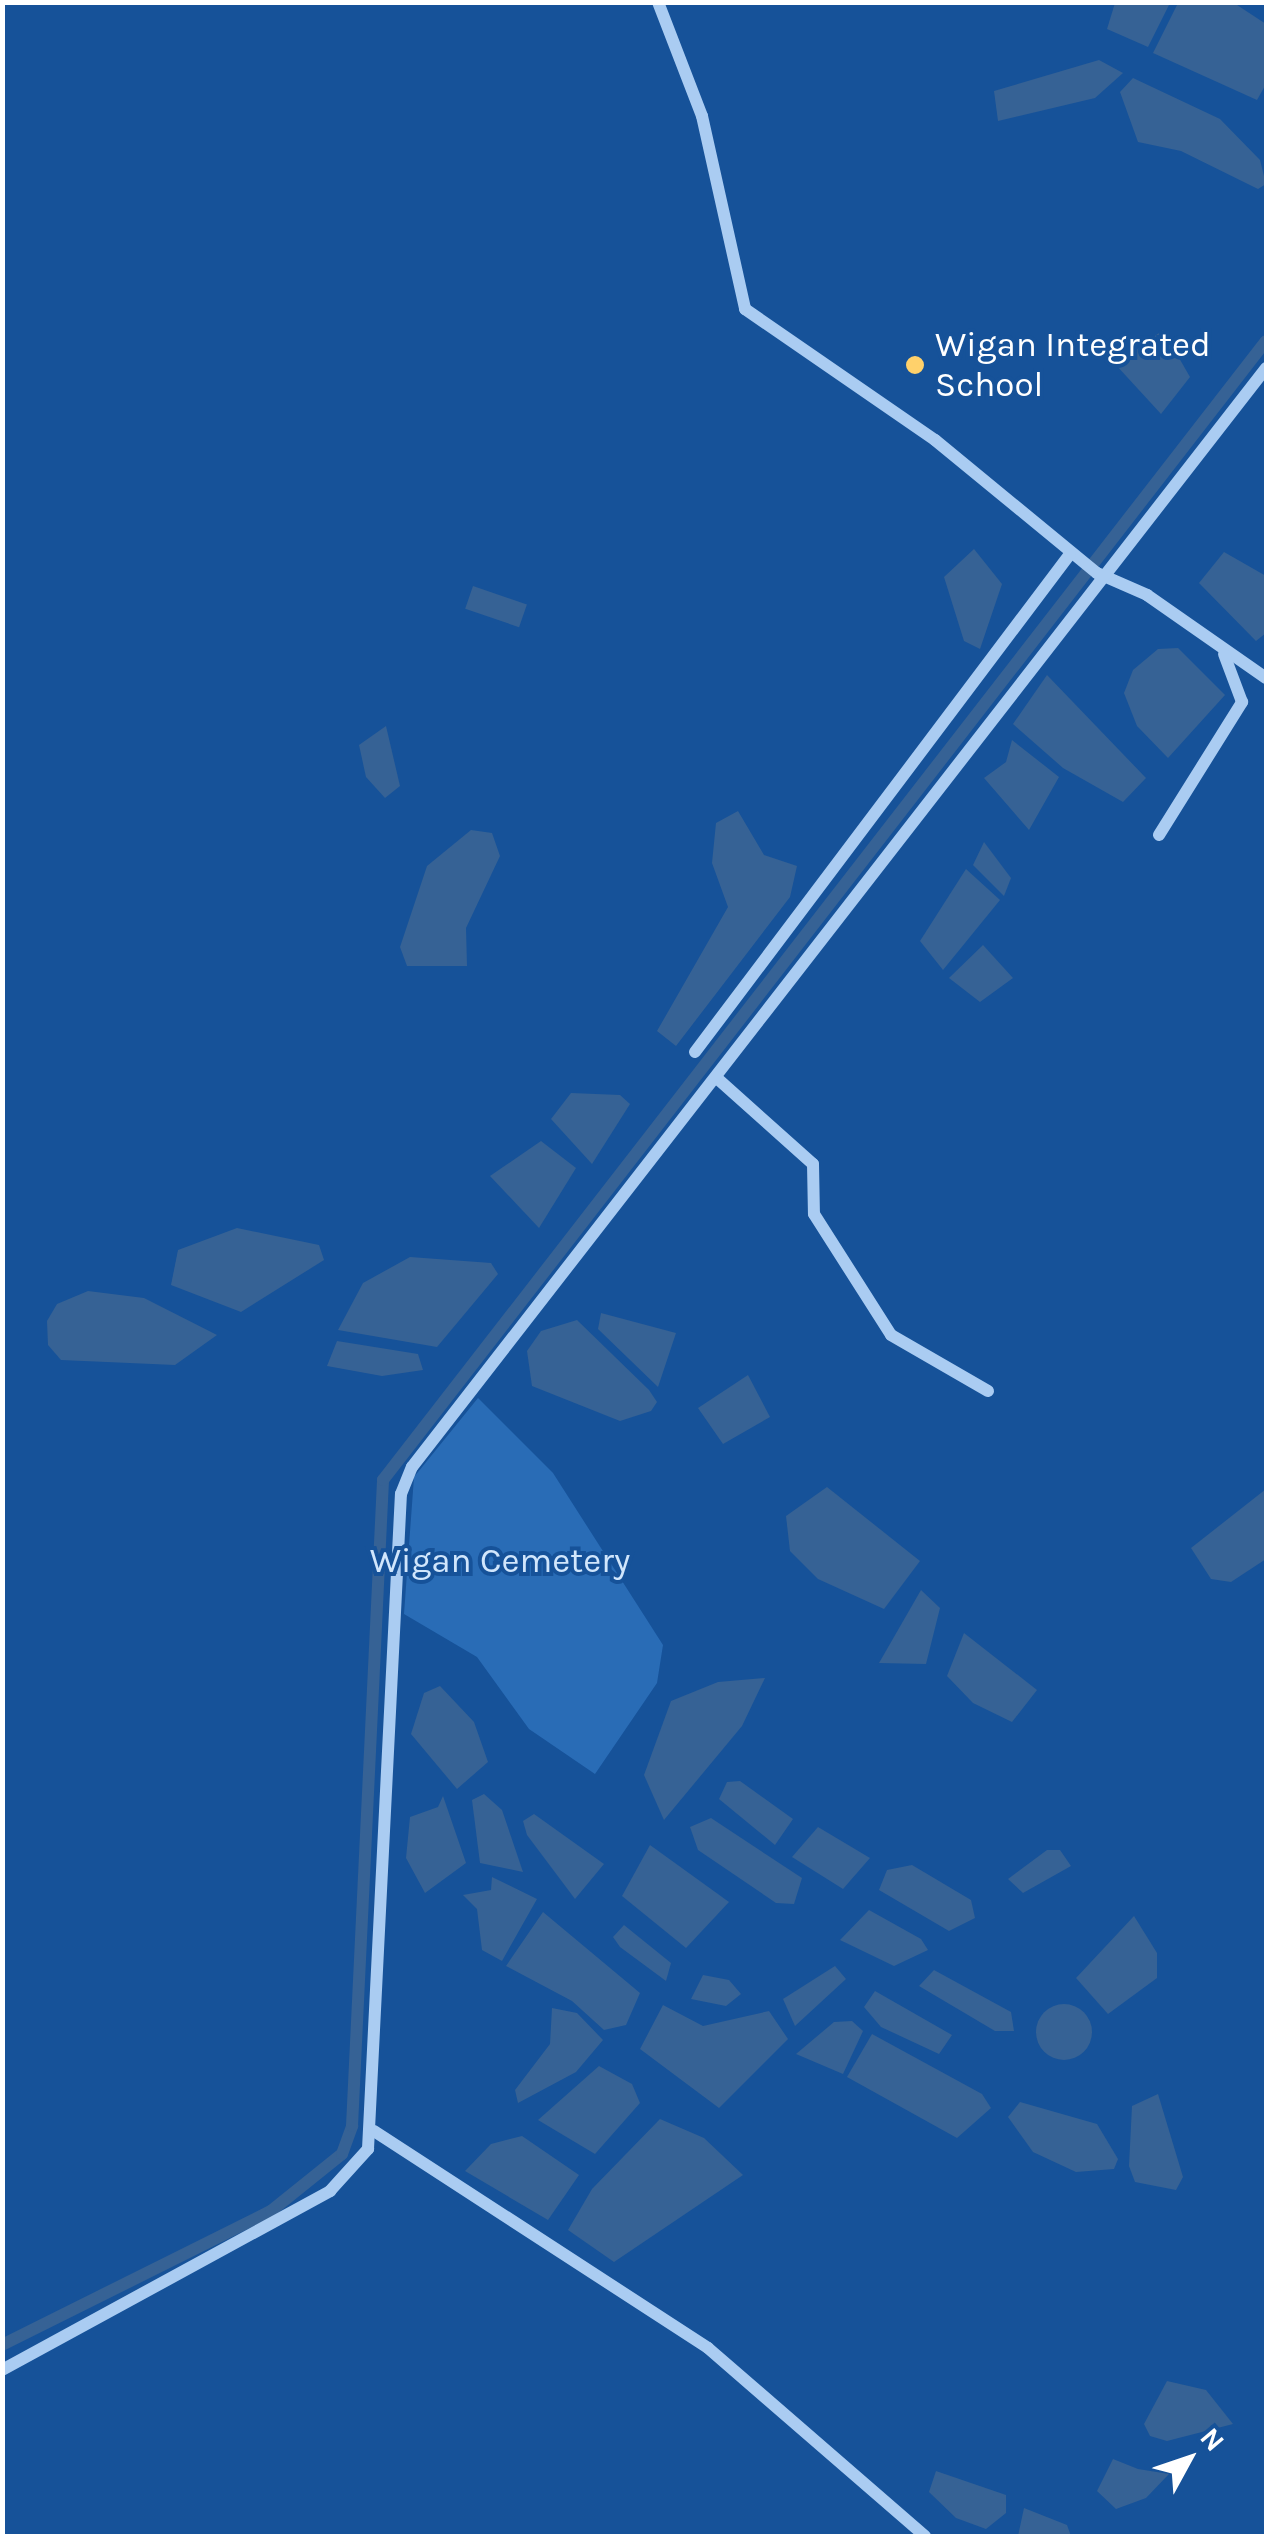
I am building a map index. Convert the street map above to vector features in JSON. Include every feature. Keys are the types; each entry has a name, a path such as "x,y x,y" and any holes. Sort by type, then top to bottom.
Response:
{"street":[{"path":"658,2 702,116 746,309 934,440 1100,575 1266,678"},
{"path":"2,2370 330,2192 374,2131 405,1480 719,1080 1100,575 1266,368"},
{"path":"696,1052 1075,557"},
{"path":"1160,835 1242,702 1220,648"},
{"path":"719,1080 814,1164 814,1214 891,1335 988,1391"},
{"path":"374,2131 708,2348 926,2536"}],"green space":[{"name":"Wigan Cemetery","path":"478,1398 553,1473 663,1645 657,1683 595,1774 529,1729 477,1657 404,1614 414,1477"}],"shaded area":[{"path":"1115,3 1170,3 1148,47 1107,29"},
{"path":"1178,3 1234,3 1266,24 1266,84 1257,100 1153,53"},
{"path":"1099,60 1123,73 1095,98 998,121 994,91"},
{"path":"1133,78 1220,119 1260,160 1266,184 1258,189 1181,151 1138,142 1120,92"},
{"path":"1163,330 1190,377 1161,414 1116,365"},
{"path":"974,549 1002,584 980,649 964,641 944,577"},
{"path":"1224,552 1266,576 1266,633 1256,641 1199,583"},
{"path":"473,586 527,605 519,627 465,609"},
{"path":"1178,648 1225,695 1168,758 1137,726 1124,693 1133,670 1158,649"},
{"path":"1047,675 1146,778 1123,802 1063,768 1013,724"},
{"path":"386,726 400,786 385,798 366,777 359,745"},
{"path":"1012,740 1059,777 1029,830 984,778 1006,762"},
{"path":"738,811 764,855 797,866 790,897 676,1046 657,1031 728,907 712,863 716,823"},
{"path":"471,830 492,833 500,856 466,928 467,966 407,966 400,947 427,866"},
{"path":"984,842 1011,878 1004,896 973,865"},
{"path":"966,869 1000,900 943,970 920,941"},
{"path":"983,945 1013,978 980,1002 949,978"},
{"path":"571,1093 620,1095 630,1104 592,1164 551,1119"},
{"path":"541,1141 576,1168 539,1228 490,1176"},
{"path":"237,1228 319,1245 324,1260 241,1312 171,1285 178,1250"},
{"path":"410,1257 491,1263 498,1274 437,1347 338,1330 363,1283"},
{"path":"88,1291 144,1298 217,1335 175,1365 61,1360 48,1345 47,1321 57,1304"},
{"path":"601,1313 676,1333 658,1387 598,1329"},
{"path":"577,1320 649,1390 657,1402 651,1411 620,1421 532,1386 527,1351 541,1331"},
{"path":"337,1341 418,1354 423,1370 382,1376 327,1366"},
{"path":"748,1375 770,1417 723,1444 698,1408"},
{"path":"827,1487 920,1561 884,1609 818,1579 790,1551 786,1516"},
{"path":"1266,1489 1266,1559 1231,1582 1211,1579 1191,1548"},
{"path":"921,1590 940,1608 926,1664 879,1663"},
{"path":"964,1633 1037,1690 1012,1722 973,1703 947,1676"},
{"path":"765,1678 742,1726 664,1820 644,1775 671,1701 718,1682"},
{"path":"440,1686 474,1722 488,1762 457,1789 411,1734 424,1693"},
{"path":"740,1781 793,1819 775,1845 719,1799 727,1782"},
{"path":"484,1794 502,1810 523,1872 480,1863 472,1800"},
{"path":"443,1796 466,1863 425,1893 406,1858 410,1817 438,1807"},
{"path":"534,1814 604,1864 575,1899 527,1835 523,1821"},
{"path":"711,1818 802,1878 794,1904 776,1903 698,1850 690,1827"},
{"path":"818,1827 870,1858 843,1889 792,1857"},
{"path":"650,1845 729,1902 686,1948 622,1896"},
{"path":"1047,1850 1060,1850 1071,1866 1023,1893 1008,1879"},
{"path":"912,1865 971,1900 975,1918 949,1931 879,1890 887,1870"},
{"path":"492,1877 537,1899 502,1961 482,1950 477,1909 463,1895 491,1890"},
{"path":"869,1910 921,1939 928,1950 894,1966 840,1940"},
{"path":"543,1912 640,1993 626,2025 604,2030 572,2001 506,1966"},
{"path":"1134,1916 1157,1953 1157,1978 1108,2014 1076,1978"},
{"path":"624,1925 671,1963 666,1981 620,1947 613,1937"},
{"path":"835,1966 846,1979 795,2026 783,1999"},
{"path":"934,1970 1011,2012 1014,2031 995,2031 919,1986"},
{"path":"703,1975 729,1980 741,1994 726,2006 691,1999"},
{"path":"875,1991 952,2035 939,2054 881,2027 864,2007"},
{"path":"1064,2004 1084,2012 1092,2032 1084,2052 1064,2060 1044,2052 1036,2032 1044,2012"},
{"path":"663,2005 703,2026 769,2011 788,2039 719,2108 640,2049"},
{"path":"552,2008 577,2013 603,2040 576,2072 518,2103 515,2090 550,2044"},
{"path":"852,2021 863,2031 843,2074 796,2054 834,2022"},
{"path":"872,2034 982,2094 991,2108 957,2138 847,2077"},
{"path":"599,2066 632,2084 640,2103 595,2154 538,2120"},
{"path":"1158,2094 1183,2177 1176,2190 1135,2182 1129,2166 1132,2106"},
{"path":"1020,2102 1097,2124 1118,2159 1114,2169 1076,2172 1033,2152 1008,2117"},
{"path":"660,2119 704,2138 743,2175 614,2262 568,2230 592,2189"},
{"path":"522,2136 579,2175 548,2220 465,2171 491,2144"},
{"path":"1167,2381 1206,2390 1233,2424 1167,2441 1150,2436 1144,2424"},
{"path":"1113,2459 1138,2469 1169,2474 1146,2498 1116,2509 1097,2491"},
{"path":"936,2471 1006,2495 1006,2513 986,2529 956,2518 929,2492"},
{"path":"1024,2508 1067,2525 1071,2536 1018,2536"}],"waterway":[{"path":"2,2345 271,2211 342,2154 352,2126 383,1480 1266,341"}],"place":[{"name":"Wigan Integrated School","path":"915,365"}]}
